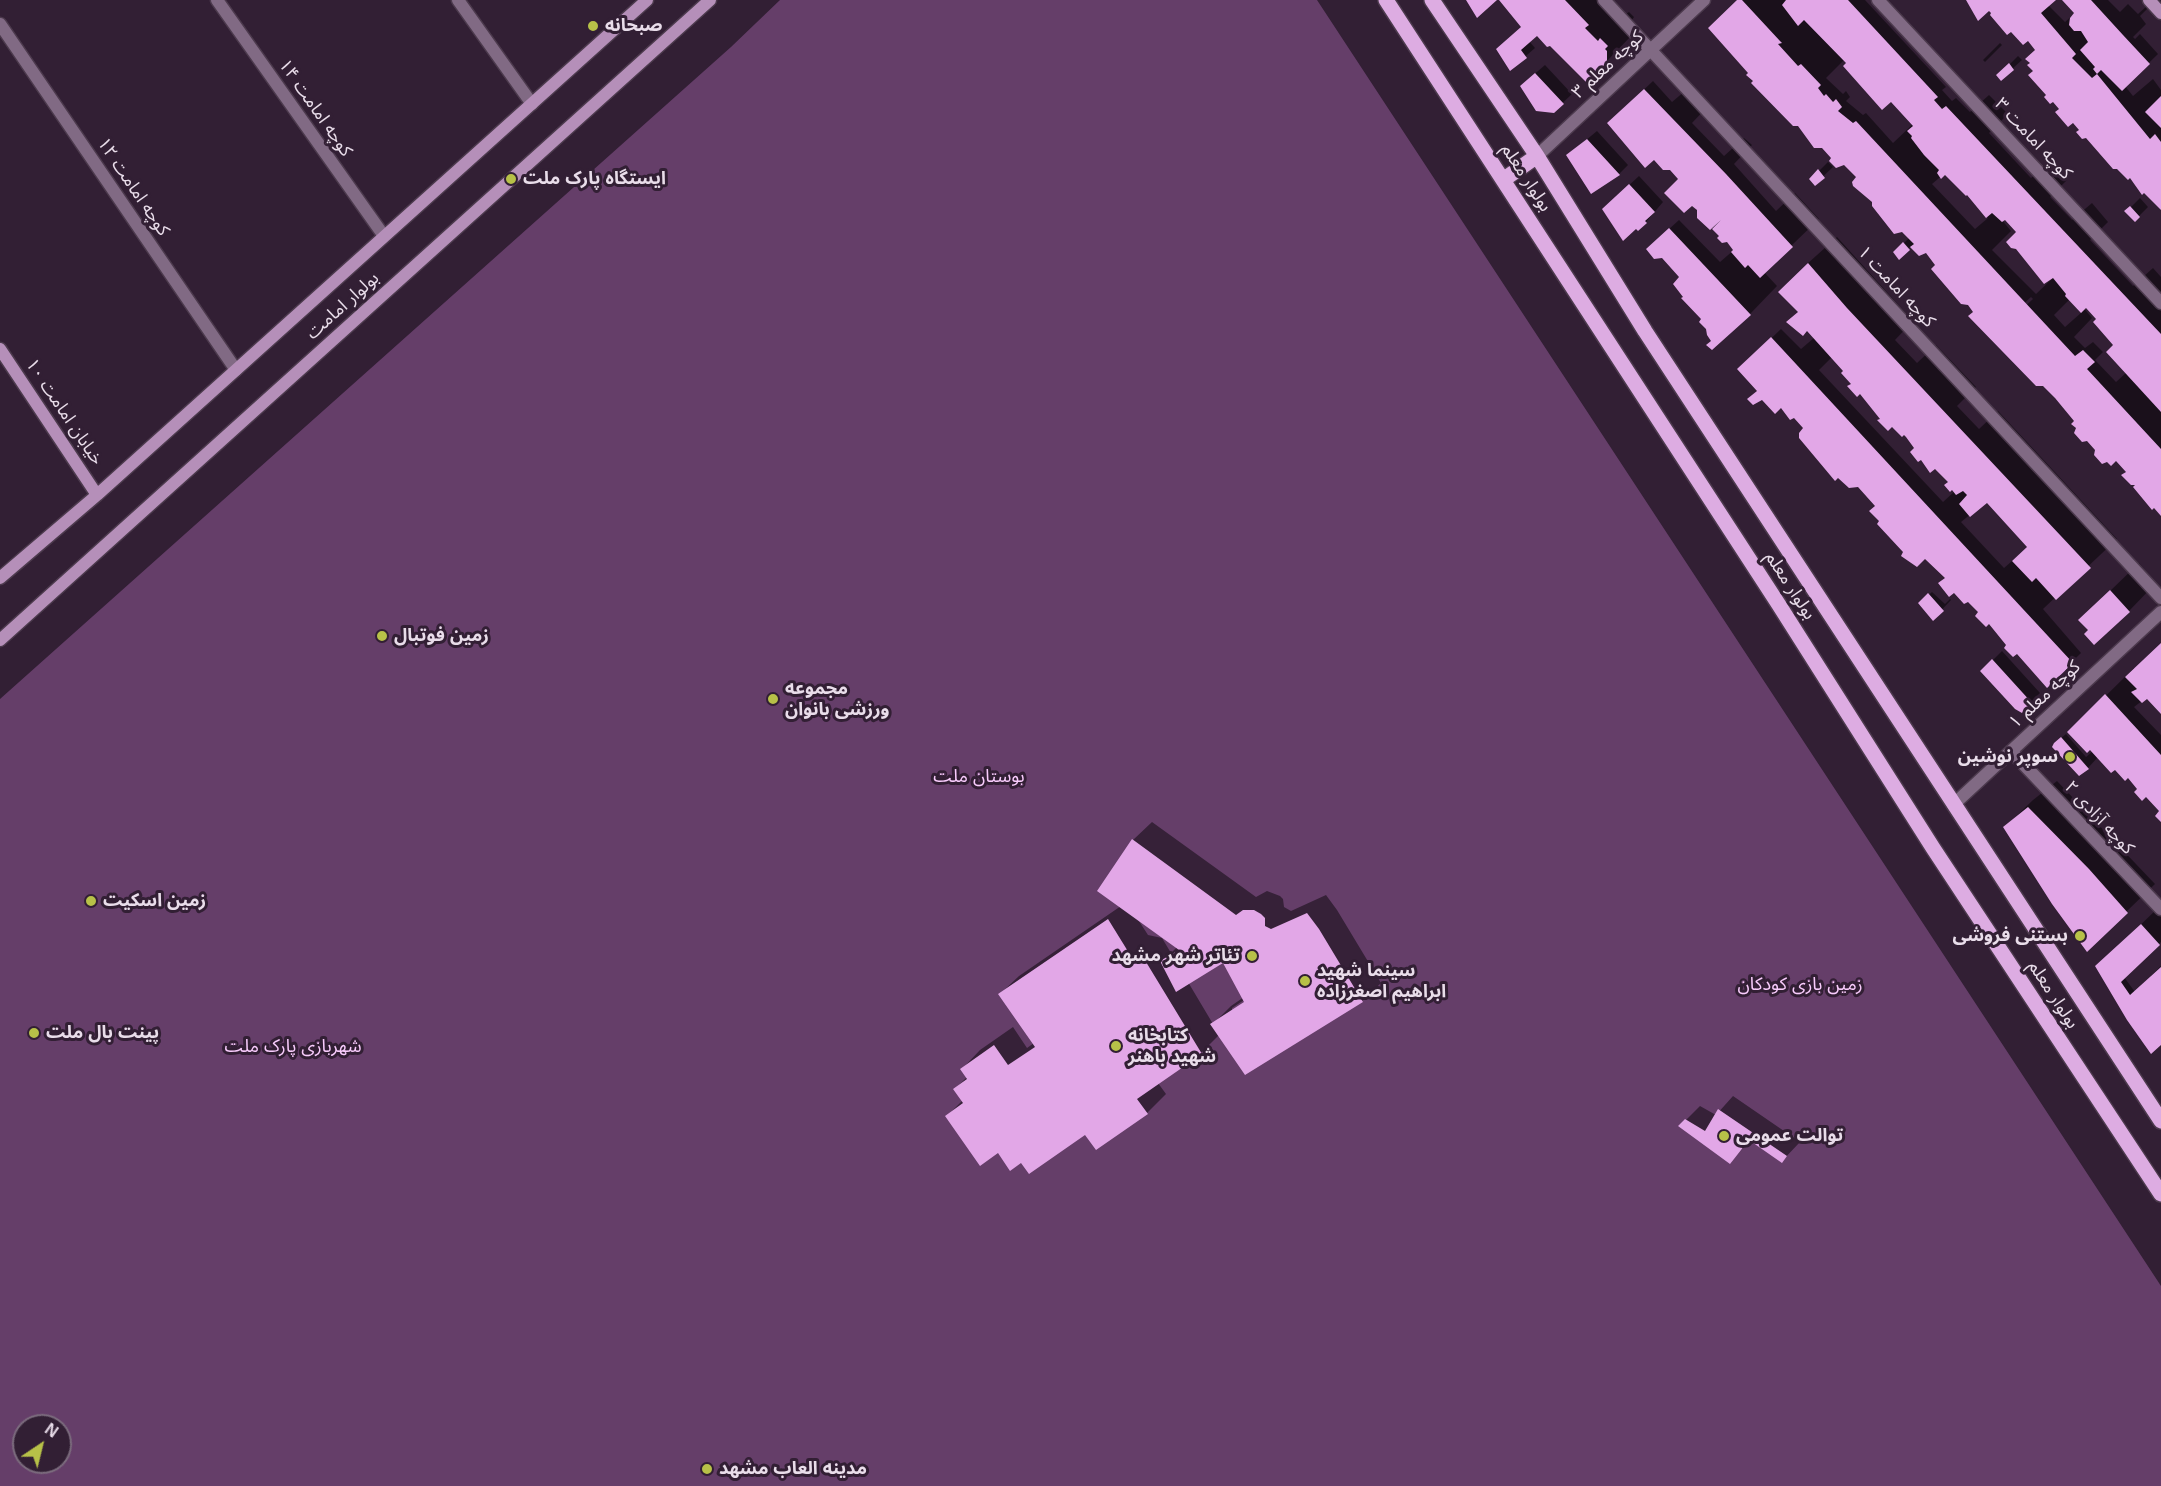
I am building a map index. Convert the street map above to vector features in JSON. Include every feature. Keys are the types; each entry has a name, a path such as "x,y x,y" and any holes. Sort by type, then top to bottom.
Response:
{"main road":[{"name":"بولوار امامت","path":"0,578 97,495 647,0"},
{"name":"بولوار امامت","path":"0,640 710,0"},
{"name":"بولوار معلم","path":"1386,0 1779,605 1933,848 2161,1194"},
{"name":"بولوار معلم","path":"1432,0 1537,156 1645,331 2161,1121"},
{"path":"2149,0 2161,13"},
{"path":"1503,180 1537,156"},
{"name":"خیابان امامت ۱۰","path":"0,349 97,495"}],"street":[{"name":"کوچه امامت ۱۴","path":"217,0 384,236"},
{"path":"458,0 532,104"},
{"name":"کوچه امامت ۱","path":"1604,0 2161,598"},
{"name":"کوچه معلم ۳","path":"1537,156 1704,0"},
{"name":"کوچه امامت ۳","path":"1878,0 2161,303"},
{"name":"کوچه امامت ۱۲","path":"0,24 236,370"},
{"name":"کوچه معلم ۱","path":"1953,805 2161,612"},
{"name":"کوچه آزادی ۲","path":"2011,751 2161,909"}],"green space":[{"name":"بوستان ملت","path":"780,0 1317,0 2161,1286 2161,1486 0,1486 0,699 731,47"}],"building":[{"path":"1466,0 1497,0 1477,18"},
{"path":"1499,0 1565,0 1589,25 1585,28 1598,41 1600,38 1608,46 1605,49 1607,63 1586,82 1537,36 1521,50 1527,58 1510,71 1496,49 1521,27"},
{"path":"1737,0 1742,0 1782,43 1778,44 1798,66 1801,64 1821,85 1818,88 1824,96 1826,94 1833,102 1836,99 1842,107 1838,111 1853,123 1856,121 2075,356 2083,350 2095,362 2087,369 2161,449 2161,516 2154,508 2152,510 2133,487 2135,485 2131,485 2121,475 2126,472 2116,461 2111,466 2107,462 2102,464 2087,441 2082,442 2074,433 2076,428 2071,424 2074,421 2055,398 2043,386 2036,386 1968,316 1973,312 1968,305 1961,304 1931,269 1935,265 1926,253 1919,256 1910,247 1914,244 1902,232 1894,234 1872,206 1872,202 1853,186 1852,182 1856,177 1844,165 1836,168 1822,148 1814,148 1798,126 1793,126 1751,83 1753,81 1746,75 1748,73 1708,28"},
{"path":"1786,0 1848,0 1938,97 1934,100 1942,109 1946,106 2161,334 2161,412 2106,352 2113,345 2093,322 2096,319 2086,308 2081,313 2065,296 2066,294 2053,278 2044,284 2016,249 2011,248 2006,242 2016,232 2005,220 2002,222 1992,213 1986,218 1967,195 1945,175 1941,179 1937,173 1939,170 1924,155 1907,131 1913,126 1891,102 1882,110 1843,66 1846,63 1804,20 1798,26 1782,5"},
{"path":"1966,0 2056,0 2041,13 2076,54 2072,58 2092,78 2097,74 2150,139 2155,134 2161,142 2161,210 2144,193 2142,195 2130,178 2128,180 2117,169 2113,169 2086,138 2082,139 2073,123 2068,127 2055,112 2059,109 2053,102 2050,104 2044,97 2046,95 2028,75 2033,71 2027,65 2030,63 2025,59 2035,50 2028,41 2023,45 2011,32 2007,35 1989,11 1978,21"},
{"path":"2062,0 2091,0 2150,64 2122,91 2101,70 2097,74 2093,69 2095,67 2080,50 2088,42 2081,31 2074,31 2069,25 2074,13"},
{"path":"2009,63 2014,70 2001,81 1996,75"},
{"path":"1535,73 1564,104 1554,113 1536,111 1520,86"},
{"path":"1644,89 1793,247 1760,278 1748,265 1745,268 1731,252 1733,250 1727,242 1722,243 1717,238 1719,236 1712,229 1721,220 1710,230 1697,218 1697,210 1692,206 1684,213 1664,193 1678,179 1670,170 1663,170 1654,160 1645,168 1607,123"},
{"path":"2161,96 2161,128 2145,112"},
{"path":"1587,139 1620,175 1591,194 1566,155"},
{"path":"1818,169 1825,178 1815,186 1809,179"},
{"path":"1629,184 1655,212 1645,221 1647,223 1623,241 1602,209"},
{"path":"2130,206 2140,217 2135,222 2124,211"},
{"path":"1669,228 1751,315 1712,350 1706,345 1711,341 1706,329 1699,322 1701,319 1681,298 1683,297 1673,284 1679,277 1662,258 1654,259 1646,249"},
{"path":"1903,242 1910,250 1899,260 1893,252"},
{"path":"1808,263 1847,308 2091,568 2056,600 2036,578 2032,582 2012,561 2027,547 1987,503 1970,517 1959,504 1967,495 1963,491 1956,495 1952,490 1950,492 1944,485 1948,482 1935,469 1930,473 1921,460 1918,462 1910,452 1914,448 1906,437 1904,435 1902,437 1892,427 1888,431 1877,420 1880,419 1860,394 1857,397 1847,386 1851,384 1841,373 1843,371 1807,331 1803,336 1786,322 1798,312 1778,292"},
{"path":"1771,337 2073,663 2047,688 2017,654 2013,657 2004,648 2006,645 1989,624 1986,627 1975,616 1978,612 1968,602 1964,604 1954,593 1949,597 1938,583 1945,578 1925,559 1917,567 1901,556 1903,552 1877,524 1879,521 1869,511 1875,506 1858,487 1849,488 1838,478 1835,481 1799,438 1799,433 1803,428 1794,418 1790,420 1781,408 1775,414 1762,400 1753,405 1747,399 1757,391 1737,369"},
{"path":"2110,590 2130,612 2094,645 2084,634 2088,630 2078,620"},
{"path":"1928,593 1944,611 1933,621 1918,603"},
{"path":"2161,643 2161,714 2147,699 2142,703 2131,692 2137,689 2125,677"},
{"path":"1992,659 2032,703 2022,713 2015,709 1980,671"},
{"path":"2105,694 2161,755 2161,822 2155,816 2159,811 2146,797 2142,801 2134,792 2137,789 2128,778 2125,781 2115,770 2111,773 2090,750 2087,753 2067,732"},
{"path":"2061,737 2089,769 2079,776 2052,747"},
{"path":"2028,807 2089,869 2128,913 2087,952 2052,904 2003,827"},
{"name":"تئاتر شهر مشهد","path":"1132,839 1236,915 1243,910 1254,910 1265,918 1265,926 1271,929 1307,913 1363,1002 1245,1075 1210,1024 1244,1002 1223,963 1176,992 1160,961 1179,950 1097,891"},
{"name":"کتابخانه شهید باهنر","path":"1108,919 1129,953 1143,957 1202,1054 1137,1099 1148,1114 1096,1150 1085,1135 1029,1174 1021,1163 1010,1171 998,1153 980,1166 945,1116 963,1103 953,1089 967,1079 960,1069 994,1045 1008,1065 1035,1047 998,994"},
{"path":"2141,924 2160,945 2121,982 2130,995 2161,967 2161,1045 2151,1054 2127,1020 2095,966"},
{"name":"توالت عمومی","path":"1718,1109 1787,1156 1782,1163 1749,1140 1730,1164 1678,1126 1685,1119 1705,1131"}],"place":[{"name":"صبحانه","path":"593,26"},
{"name":"ایستگاه پارک ملت","path":"511,179"},
{"name":"زمین فوتبال","path":"382,636"},
{"name":"مجموعه ورزشی بانوان","path":"773,699"},
{"name":"سوپر نوشین","path":"2070,757"},
{"name":"زمین اسکیت","path":"91,901"},
{"name":"بستنی فروشی","path":"2080,936"},
{"name":"تئاتر شهر مشهد","path":"1252,956"},
{"name":"سینما شهید ابراهیم اصغرزاده","path":"1305,981"},
{"name":"پینت بال ملت","path":"34,1033"},
{"name":"کتابخانه شهید باهنر","path":"1116,1046"},
{"name":"توالت عمومی","path":"1724,1136"},
{"name":"مدينه العاب مشهد","path":"707,1469"}],"park label":[{"name":"زمین بازی کودکان","path":"1800,985"},
{"name":"شهربازی پارک ملت","path":"293,1047"}]}
